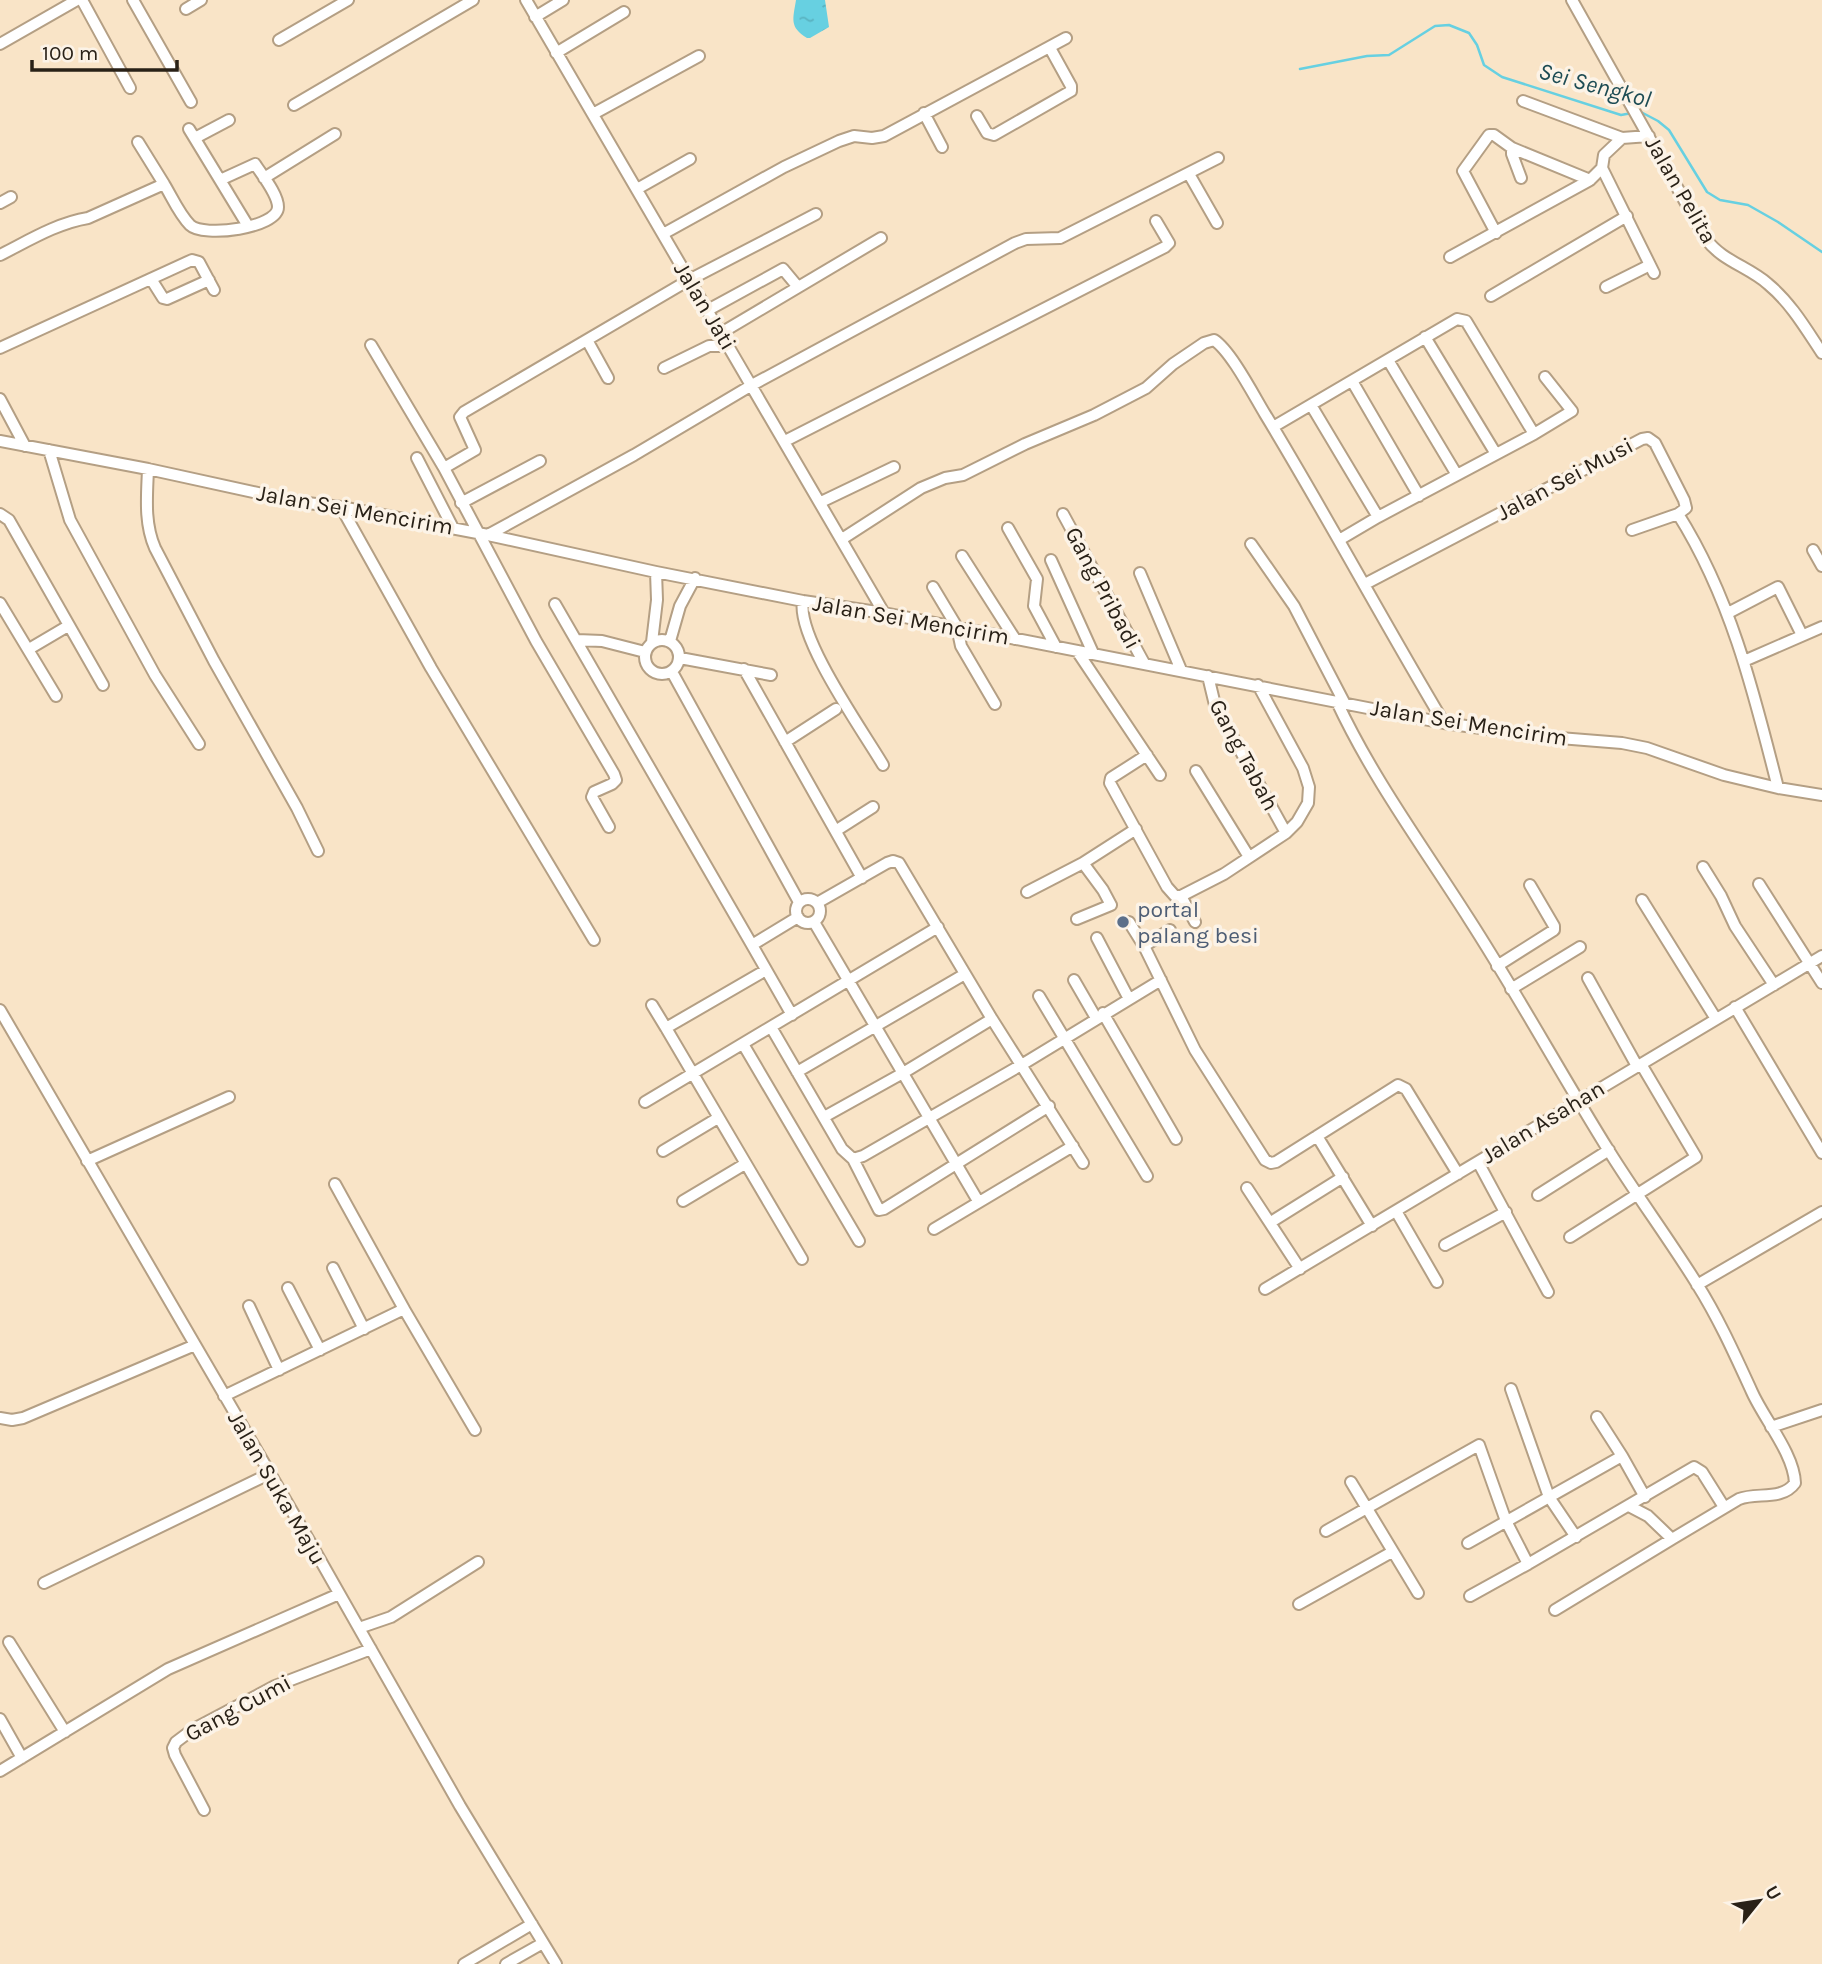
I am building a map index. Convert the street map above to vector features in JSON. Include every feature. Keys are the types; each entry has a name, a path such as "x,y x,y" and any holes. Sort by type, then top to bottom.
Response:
{"street":[{"path":"0,44 80,0 130,88"},
{"path":"134,0 191,102"},
{"path":"186,9 201,0"},
{"path":"279,40 348,0"},
{"path":"294,105 472,0"},
{"name":"Jalan Jati","path":"526,0 884,613"},
{"path":"535,17 563,0"},
{"name":"Jalan Pelita","path":"1572,0 1711,246 1766,282 1782,296 1822,354"},
{"path":"556,53 624,12"},
{"path":"663,234 784,167 839,141 854,136 884,136 1066,38"},
{"path":"977,116 987,133 994,135 1071,91 1071,86 1051,48"},
{"path":"593,114 699,56"},
{"path":"1523,101 1622,138 1649,136"},
{"path":"924,113 942,147"},
{"path":"229,120 192,134 248,226"},
{"path":"264,178 335,134"},
{"path":"1496,233 1463,171 1489,135 1494,135 1512,148 1590,180"},
{"path":"1450,257 1590,180 1602,168 1604,155 1622,138"},
{"path":"138,142 157,187 190,225 199,230 208,232 248,226 266,222 276,214 278,207 256,164 252,163 220,180"},
{"path":"1512,148 1521,178"},
{"path":"482,534 634,455 752,385 1015,243 1026,239 1060,238 1218,158"},
{"path":"637,189 690,159"},
{"path":"1602,168 1652,269 1606,287"},
{"path":"1189,174 1217,223"},
{"path":"0,255 48,230 88,218 157,187"},
{"path":"0,202 11,197"},
{"path":"444,468 475,450 460,417 464,412 689,280 816,214"},
{"path":"1491,296 1627,216"},
{"path":"785,441 1165,247 1168,239 1156,221"},
{"path":"721,332 881,239"},
{"path":"0,348 151,278 188,261 199,262 212,285 167,299 163,298 151,278"},
{"path":"708,310 782,269 786,270 798,287"},
{"path":"1273,428 1457,319 1466,321 1534,435"},
{"path":"1425,337 1496,454"},
{"path":"587,340 608,378"},
{"path":"842,539 921,488 945,478 963,475 1146,388 1173,365 1209,340 1214,340 1224,349 1273,428 1444,723"},
{"path":"371,345 444,468 461,503 482,534 536,641 614,774 616,780 594,792 592,797 610,827"},
{"path":"664,368 709,346 729,346"},
{"path":"1388,360 1457,475"},
{"path":"1339,540 1534,435 1572,411 1545,377"},
{"path":"1352,382 1419,496"},
{"path":"0,399 25,446"},
{"path":"1311,405 1378,517"},
{"name":"Jalan Sei Musi","path":"1365,584 1648,438 1655,443 1684,500 1686,508 1678,514 1705,560 1728,613 1744,661 1778,788"},
{"name":"Jalan Sei Mencirim","path":"0,441 148,469 299,502 453,528 803,601 884,613 1444,723 1547,737 1622,743 1647,748 1724,775 1817,794"},
{"path":"49,450 69,520 155,674 199,744"},
{"path":"417,458 453,528"},
{"path":"461,503 540,461"},
{"path":"821,502 894,467"},
{"path":"148,469 149,535 318,851"},
{"path":"341,507 431,668 594,940"},
{"path":"0,514 9,520 103,685"},
{"name":"Gang Pribadi","path":"1063,514 1144,663"},
{"path":"1632,530 1678,514"},
{"path":"1008,528 1037,579 1034,606 1056,647"},
{"path":"1251,544 1294,606 1388,793 1469,918 1609,1150 1698,1285 1734,1349 1792,1469 1795,1483 1786,1491 1762,1497 1746,1496 1724,1507 1555,1611"},
{"path":"1813,550 1822,566"},
{"path":"962,556 1014,639"},
{"path":"1051,560 1093,653"},
{"path":"656,572 657,600 646,664 660,674 672,672"},
{"path":"1139,573 1181,670"},
{"path":"670,641 680,606 695,578"},
{"path":"933,587 957,627 961,646 995,704"},
{"path":"1728,613 1778,587 1802,635"},
{"path":"657,600 680,606"},
{"path":"803,601 804,624 811,644 883,765"},
{"path":"0,603 56,696"},
{"path":"555,604 792,1015"},
{"path":"29,649 68,626"},
{"path":"1744,661 1822,627"},
{"path":"577,640 649,647 663,639 670,641 677,647 680,658 672,672"},
{"path":"1077,651 1160,775"},
{"path":"680,658 771,675"},
{"path":"744,669 862,878"},
{"path":"672,672 799,902"},
{"name":"Gang Tabah","path":"1208,676 1215,705 1286,832"},
{"path":"1147,755 1109,780 1167,887 1175,896 1181,896 1224,874 1286,832 1308,803 1309,788 1298,758 1258,685"},
{"path":"785,742 836,709"},
{"path":"1196,771 1249,856"},
{"path":"837,830 873,807"},
{"path":"1027,892 1083,863 1136,829"},
{"path":"817,902 887,863 899,863 992,1019 1083,1163"},
{"path":"1077,919 1111,905 1083,863"},
{"path":"1703,867 1735,926 1774,985"},
{"path":"1759,884 1822,983"},
{"path":"1497,966 1554,930 1530,885"},
{"path":"1181,896 1195,922"},
{"path":"799,902 811,899 817,902 820,914 814,922"},
{"path":"1642,900 1716,1018"},
{"path":"799,902 796,909 798,917 804,922 814,922"},
{"path":"752,945 798,917"},
{"path":"814,922 978,1201"},
{"path":"1129,922 1144,946 1195,1050 1265,1160 1276,1162 1391,1088 1402,1086 1458,1174"},
{"path":"645,1102 938,927"},
{"path":"1144,946 1170,930"},
{"path":"1097,938 1129,999"},
{"path":"1511,989 1580,947"},
{"name":"Jalan Asahan","path":"1265,1289 1822,956"},
{"path":"666,1028 766,970"},
{"path":"797,1072 965,974"},
{"path":"1570,1237 1696,1156 1587,978"},
{"path":"853,1159 863,1156 1023,1065 1161,979"},
{"path":"1074,980 1100,1015 1176,1139"},
{"path":"1039,996 1147,1176"},
{"path":"652,1005 802,1259"},
{"path":"1735,1007 1822,1153"},
{"name":"Jalan Suka Maju","path":"0,1010 460,1805 556,1964"},
{"path":"824,1117 992,1019"},
{"path":"771,1027 842,1149 853,1159 877,1209 881,1211 1049,1106"},
{"path":"743,1044 859,1241"},
{"path":"87,1161 229,1097"},
{"path":"663,1151 719,1118"},
{"path":"1317,1136 1372,1226"},
{"path":"934,1229 1073,1146"},
{"path":"1538,1195 1609,1150"},
{"path":"1478,1162 1548,1292"},
{"path":"683,1201 746,1164"},
{"path":"1271,1223 1343,1177"},
{"path":"335,1184 475,1430"},
{"path":"1247,1188 1300,1269"},
{"path":"1396,1211 1437,1282"},
{"path":"1446,1245 1506,1212"},
{"path":"1698,1285 1822,1212"},
{"path":"333,1268 364,1329"},
{"path":"288,1288 320,1350"},
{"path":"249,1306 279,1370"},
{"path":"224,1396 404,1309"},
{"path":"0,1418 23,1418 195,1345"},
{"path":"1511,1389 1549,1497 1576,1537"},
{"path":"1772,1427 1822,1410"},
{"path":"1597,1417 1645,1497"},
{"path":"1326,1531 1479,1445 1506,1521 1528,1564"},
{"path":"1468,1543 1622,1456"},
{"path":"1470,1596 1697,1467 1724,1507"},
{"path":"44,1583 269,1474"},
{"path":"1351,1482 1418,1593"},
{"path":"1629,1506 1648,1516 1672,1539"},
{"path":"1298,1604 1392,1552"},
{"path":"359,1628 391,1617 478,1562"},
{"path":"0,1771 168,1669 339,1594"},
{"path":"9,1642 65,1731"},
{"name":"Gang Cumi","path":"204,1810 175,1755 173,1748 176,1742 192,1730 275,1686 371,1649"},
{"path":"0,1719 22,1758"},
{"path":"464,1964 532,1924"},
{"path":"506,1964 543,1943"}],"water":[{"path":"796,0 825,0 829,27 810,38 801,34 794,22"}],"waterway":[{"name":"Sei Sengkol","path":"1300,69 1367,56 1389,55 1435,26 1449,25 1469,33 1477,45 1484,65 1502,77 1621,115 1632,113"},
{"name":"Sei Sengkol","path":"1639,111 1669,130 1707,192 1720,200 1748,205 1822,252"}],"place":[{"name":"portal palang besi","path":"1123,922"}]}
